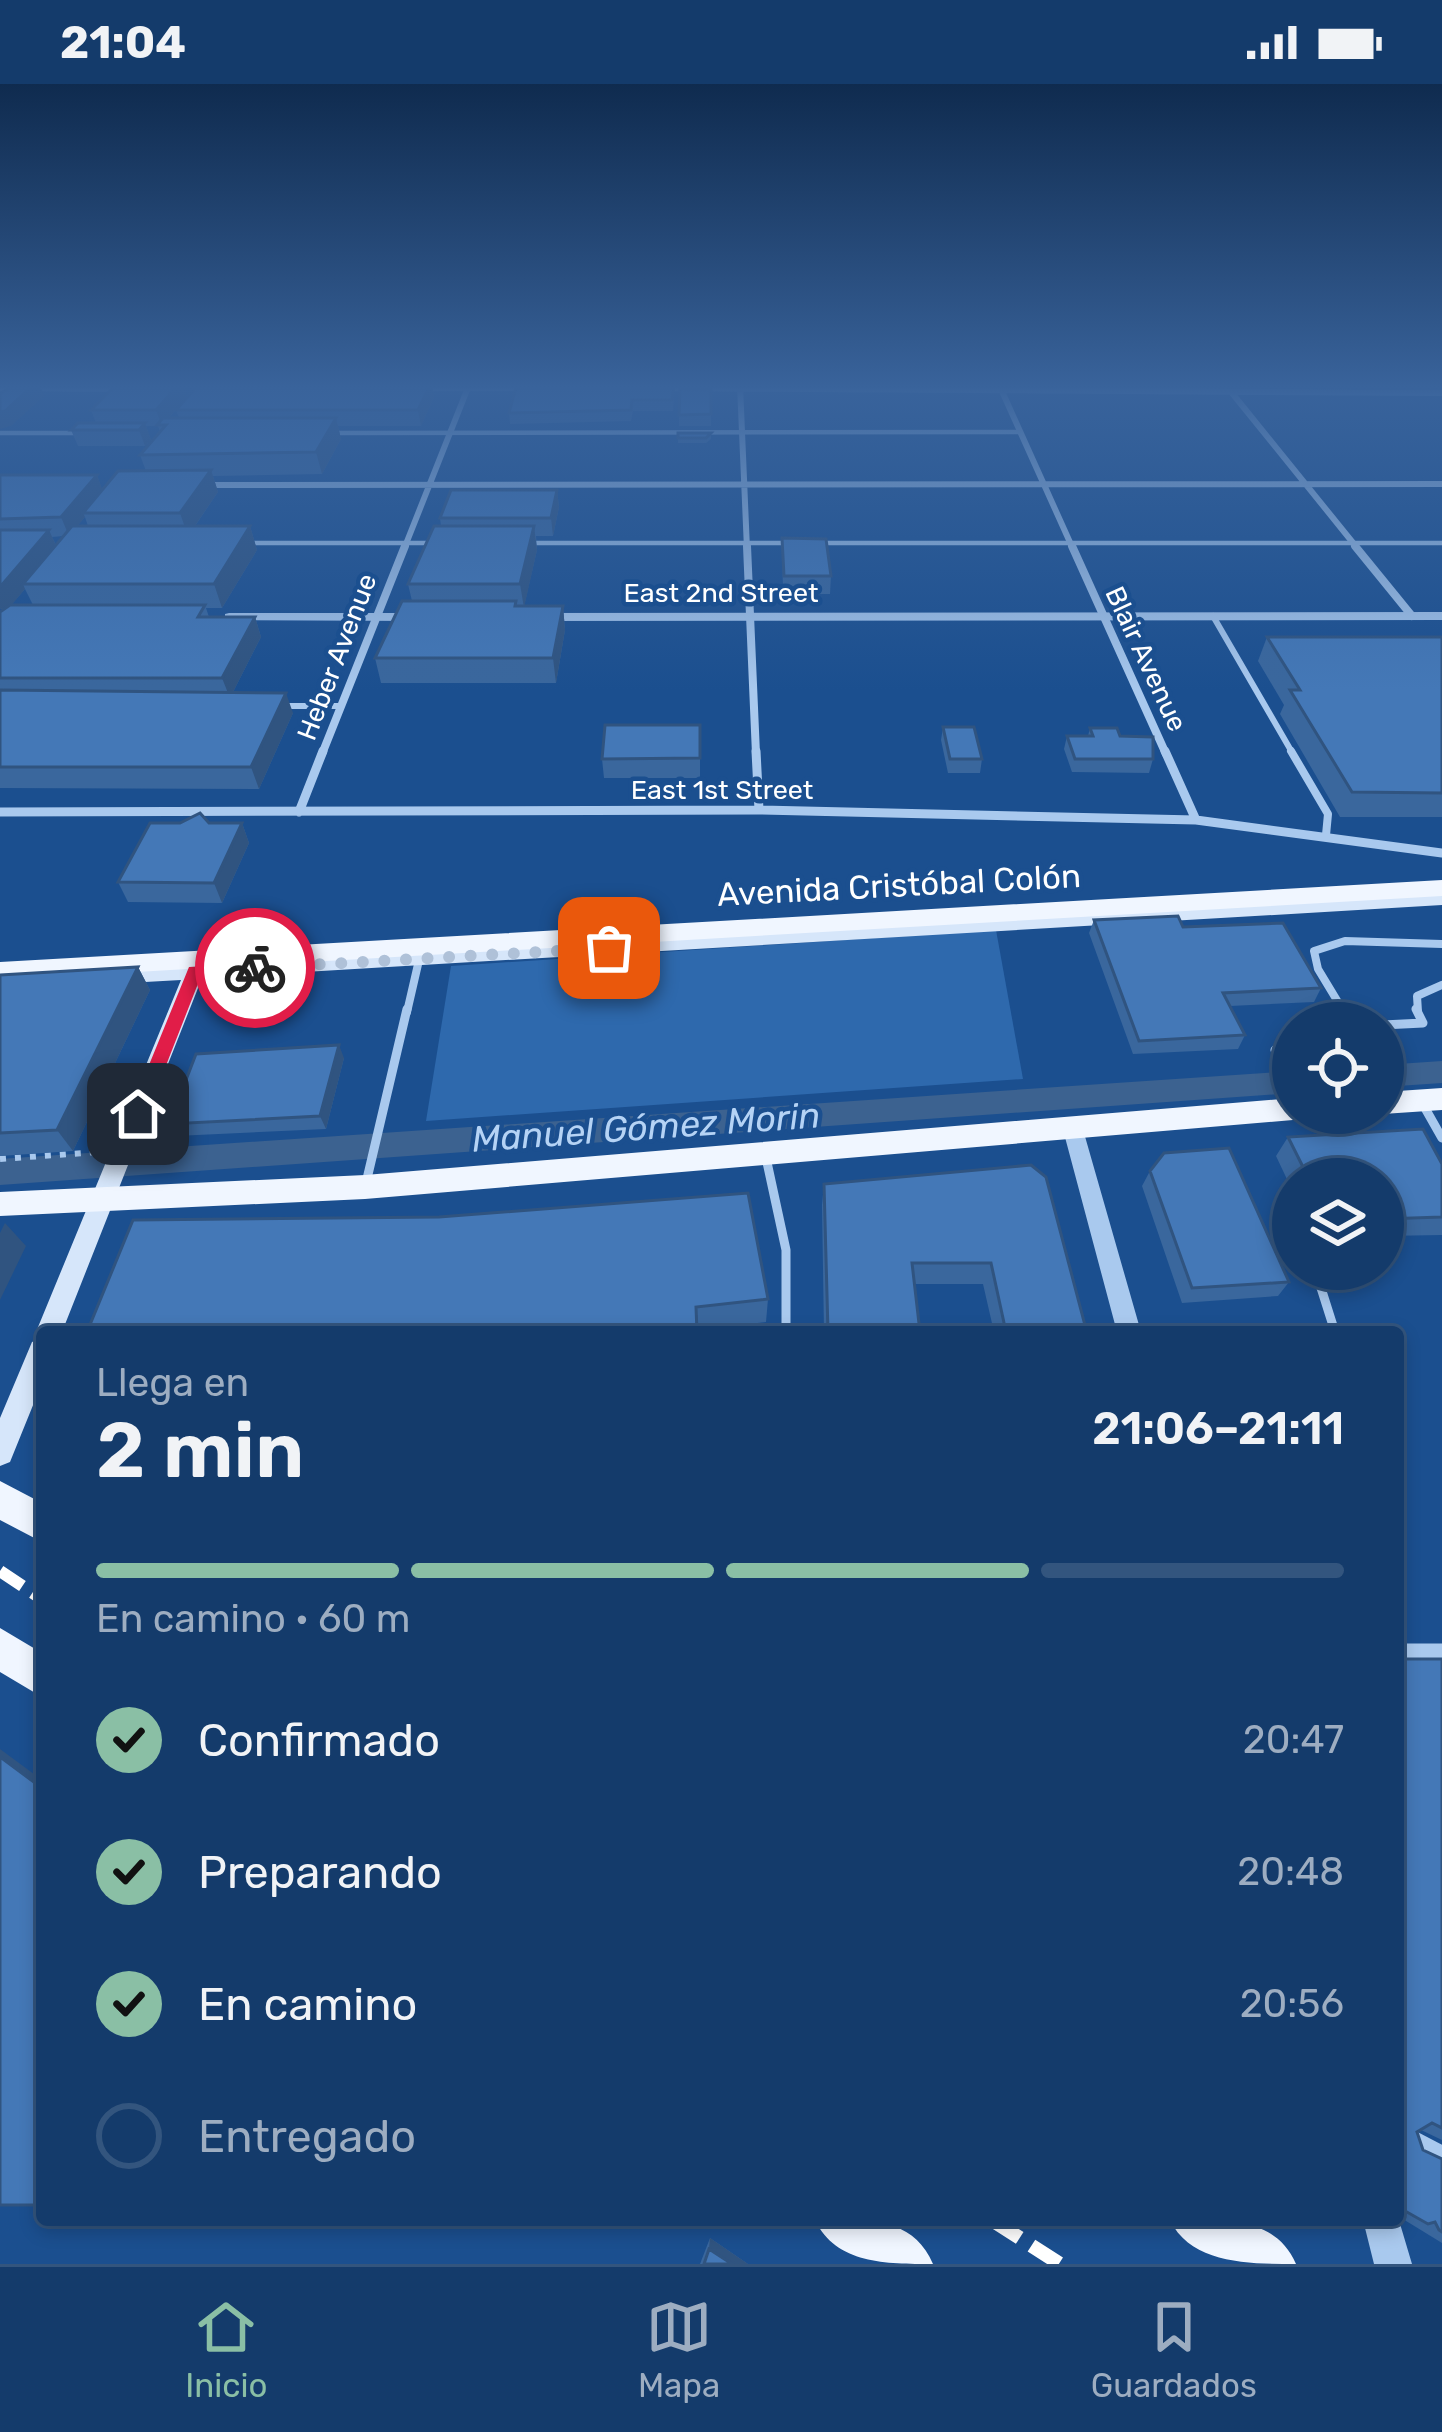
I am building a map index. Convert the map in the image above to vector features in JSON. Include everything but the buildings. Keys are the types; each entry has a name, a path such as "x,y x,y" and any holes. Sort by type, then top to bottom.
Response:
{"main road":[{"name":"Avenida Cristóbal Colón","path":"0,971 1442,888"},
{"path":"0,984 1442,899"},
{"path":"51,1326 195,971"},
{"path":"0,1204 365,1187 1272,1110"},
{"path":"0,1452 36,1365"},
{"path":"0,1499 36,1520"},
{"path":"0,1648 36,1673"},
{"path":"850,2226 906,2264"},
{"path":"1206,2226 1269,2264"}],"street":[{"name":"Heber Avenue","path":"299,812 425,487"},
{"path":"741,487 759,810"},
{"name":"Blair Avenue","path":"1044,487 1196,820"},
{"path":"1309,487 1412,616"},
{"name":"East 2nd Street","path":"514,617 1442,616"},
{"path":"218,617 445,617"},
{"name":"East 1st Street","path":"0,812 759,810 1196,820 1442,853"},
{"path":"1072,1126 1127,1326"},
{"path":"1404,1651 1442,1651"},
{"path":"1404,2136 1442,2156"},
{"path":"1383,2226 1394,2264"}],"lane":[{"path":"239,543 447,543"},
{"path":"512,543 1442,543"},
{"path":"1213,616 1328,814 1326,835"},
{"path":"272,706 340,706"},
{"path":"1340,1002 1313,951 1346,941 1442,944"},
{"path":"365,1187 418,960"},
{"path":"1404,1024 1423,1023 1414,1004 1418,996 1442,985"},
{"path":"1432,1100 1442,1138"},
{"path":"765,1153 785,1250 786,1326"},
{"path":"1322,1290 1333,1326"}],"path":[{"path":"0,1159 124,1150"}],"shaded area":[{"path":"996,930 1023,1079 426,1121 451,966"}],"waterway":[{"name":"Manuel Gómez Morin","path":"1404,1075 1442,1072"},
{"name":"Manuel Gómez Morin","path":"0,1172 1272,1083"}],"railway":[{"path":"0,1571 36,1595"},
{"path":"1001,2226 1060,2264"}],"way so far":[{"path":"255,968 609,948"}],"route":[{"path":"138,1114 195,971 255,968"}]}
